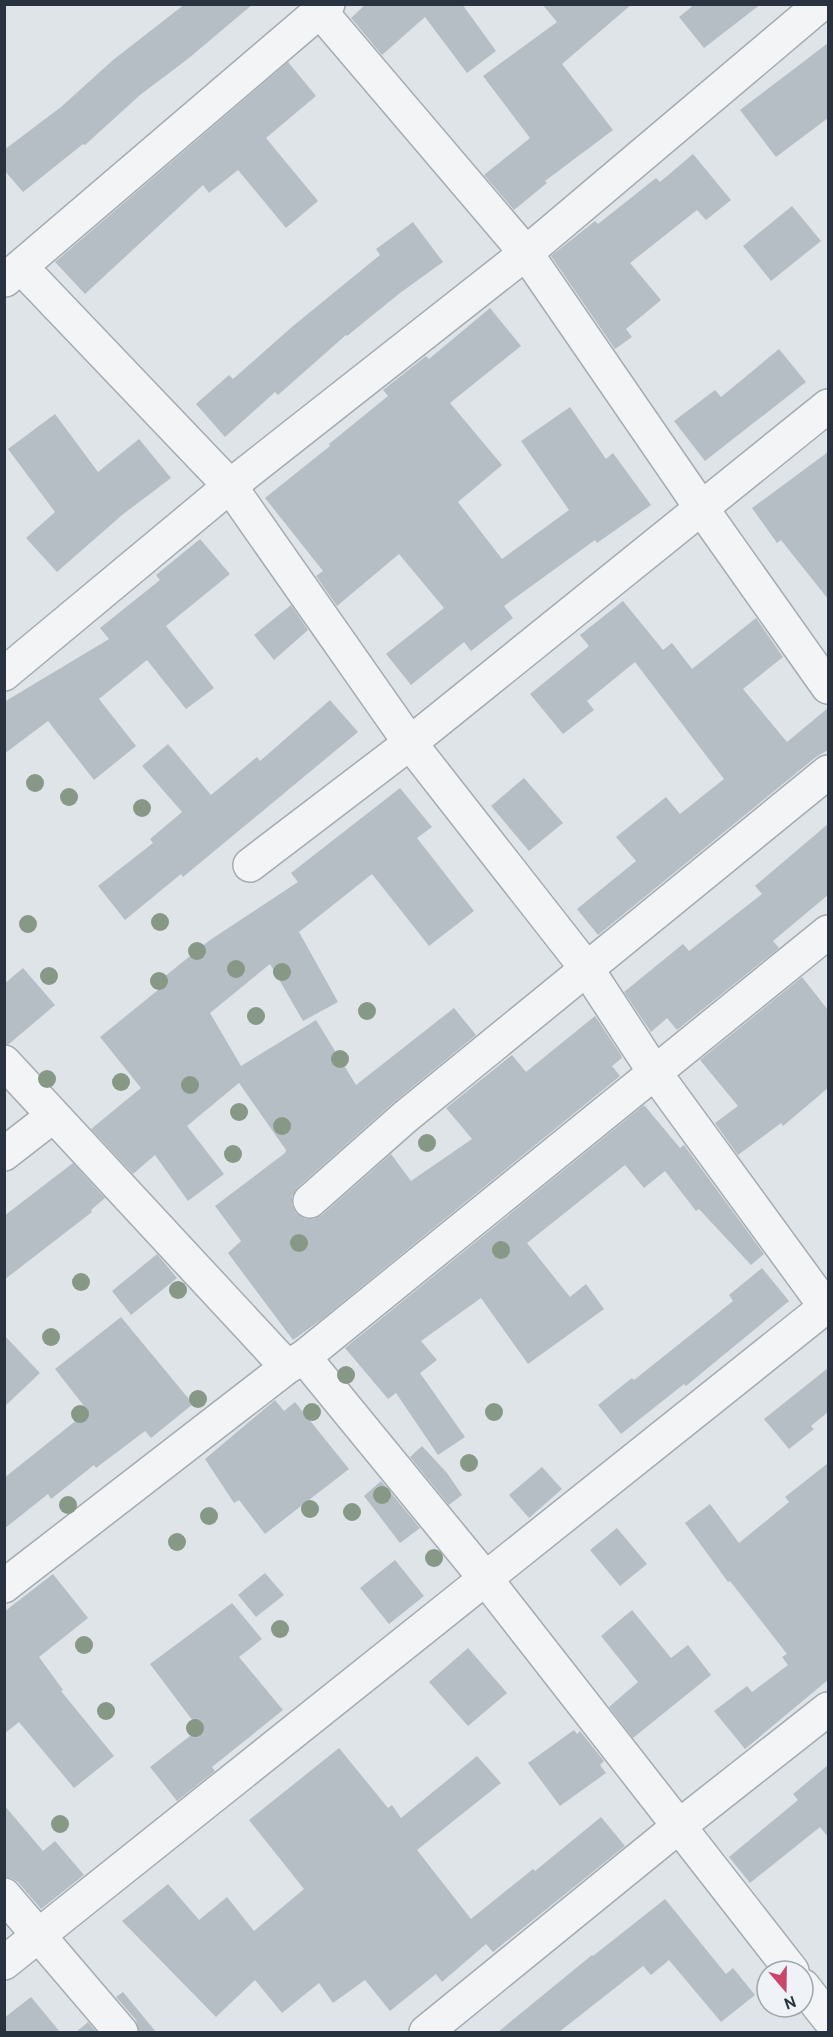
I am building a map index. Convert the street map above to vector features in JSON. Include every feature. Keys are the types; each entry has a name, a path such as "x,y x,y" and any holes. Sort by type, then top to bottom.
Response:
{"street":[{"path":"4,674 230,486 526,252 821,4"},
{"path":"4,1963 828,1307 655,1073 587,969 410,743 230,486 13,274 324,8 526,252 702,509 828,687"},
{"path":"250,865 410,743 828,406"},
{"path":"310,1201 405,1117 828,772"},
{"path":"4,1586 295,1362 828,932"},
{"path":"4,1062 53,1116 295,1362 485,1578 782,1959"},
{"path":"4,1154 53,1116"},
{"path":"426,2032 678,1827 828,1709"},
{"path":"4,1895 121,2032"},
{"path":"815,2001 828,2018"}],"building":[{"path":"185,4 253,4 189,58 140,95 85,145 83,144 23,192 4,170 4,150 61,107 113,60"},
{"path":"366,4 462,4 496,51 467,73 425,17 382,55 351,18"},
{"path":"542,4 632,4 562,64 613,130 545,181 547,183 514,210 484,175 530,138 483,76 557,22"},
{"path":"695,4 761,4 704,48 679,17"},
{"path":"828,43 828,118 776,157 740,110"},
{"path":"288,62 316,96 266,138 318,201 286,228 238,170 209,193 203,185 85,294 55,262"},
{"path":"693,154 731,200 706,220 697,210 630,263 661,300 626,329 632,337 615,349 551,256 595,221 598,224 656,178 660,182"},
{"path":"792,206 821,241 771,281 743,246"},
{"path":"413,222 443,262 346,335 278,395 275,392 225,437 196,404 229,375 233,379 293,326 380,255 376,249"},
{"path":"490,308 521,346 450,403 502,465 458,502 502,559 569,510 521,441 570,407 606,459 613,453 651,505 597,543 595,540 504,606 513,618 471,651 464,642 411,685 386,654 444,608 399,554 337,606 316,576 323,571 265,498 388,396 383,390 426,356 429,359"},
{"path":"779,349 806,382 705,461 674,421 715,390 721,397"},
{"path":"55,414 98,472 139,439 171,478 122,515 57,572 26,538 55,512 8,449"},
{"path":"828,452 828,599 781,540 777,543 752,508"},
{"path":"200,539 230,574 166,626 214,688 186,709 147,660 99,699 136,746 94,780 48,721 4,754 4,702 109,639 100,628 160,580 156,575"},
{"path":"623,601 663,650 672,643 692,669 756,618 783,657 743,689 787,742 828,708 828,750 816,757 598,935 577,909 636,861 616,837 666,797 680,814 724,779 635,662 587,701 594,710 563,734 530,694 589,646 580,635"},
{"path":"291,605 308,630 274,660 254,635"},
{"path":"330,700 358,732 183,877 181,874 125,920 98,886 153,843 150,839 182,812 142,766 168,744 211,795 257,757 260,761"},
{"path":"524,778 563,823 529,851 491,806"},
{"path":"400,788 432,827 417,838 474,911 429,946 372,874 299,932 338,1002 303,1021 270,964 210,1013 241,1066 316,1020 356,1085 454,1008 476,1035 393,1103 298,1187 292,1196 292,1205 296,1213 305,1219 314,1219 322,1215 391,1154 411,1181 472,1139 446,1108 512,1055 526,1072 595,1016 621,1055 622,1058 612,1066 620,1076 322,1319 293,1340 228,1253 241,1241 215,1206 286,1150 239,1083 187,1126 224,1174 188,1201 155,1155 133,1174 91,1129 141,1088 100,1037 163,986 159,981 210,940 298,882 291,873"},
{"path":"828,824 828,895 773,941 779,948 677,1030 667,1018 651,1032 624,992 683,944 689,951 762,894 755,886"},
{"path":"23,968 55,1005 9,1044 4,1044 4,984"},
{"path":"802,977 828,1010 828,1088 783,1126 781,1123 738,1155 715,1123 738,1106 700,1060"},
{"path":"644,1105 680,1148 684,1145 764,1254 751,1265 699,1209 696,1211 665,1171 644,1188 625,1165 527,1243 570,1297 586,1284 604,1309 528,1364 481,1298 421,1341 437,1360 420,1373 465,1437 438,1455 396,1393 388,1399 345,1348"},
{"path":"73,1163 105,1198 91,1210 92,1212 4,1280 4,1216"},
{"path":"157,1254 177,1278 131,1315 112,1291"},
{"path":"762,1268 789,1301 686,1386 684,1384 621,1434 598,1405 632,1378 634,1380 733,1301 729,1295"},
{"path":"121,1317 193,1404 151,1438 145,1431 96,1468 94,1465 51,1499 48,1494 4,1529 4,1478 88,1411 55,1369"},
{"path":"4,1335 40,1373 4,1407"},
{"path":"828,1368 828,1412 811,1426 814,1429 789,1449 764,1419"},
{"path":"275,1400 284,1411 295,1402 349,1469 265,1534 239,1500 234,1503 205,1459"},
{"path":"422,1446 447,1473 462,1495 449,1505 410,1457"},
{"path":"828,1463 828,1680 745,1749 714,1711 747,1686 752,1692 788,1665 782,1657 787,1654 730,1581 728,1582 685,1523 710,1504 739,1543 789,1502 785,1497"},
{"path":"542,1467 562,1489 529,1518 509,1495"},
{"path":"381,1481 420,1528 400,1543 364,1496"},
{"path":"617,1528 647,1564 620,1586 590,1550"},
{"path":"395,1560 424,1596 389,1624 360,1588"},
{"path":"265,1573 284,1595 256,1617 238,1595"},
{"path":"53,1574 88,1618 39,1657 63,1690 61,1691 114,1756 74,1788 19,1722 4,1734 4,1612"},
{"path":"232,1603 262,1639 239,1657 283,1710 212,1767 215,1771 177,1801 150,1767 199,1729 150,1664"},
{"path":"632,1610 671,1658 688,1645 711,1675 633,1738 609,1707 638,1682 601,1636"},
{"path":"468,1648 507,1693 468,1726 429,1682"},
{"path":"574,1730 577,1734 580,1731 604,1761 600,1765 606,1773 560,1806 528,1763"},
{"path":"339,1748 388,1808 392,1805 401,1818 477,1756 501,1783 417,1850 471,1919 601,1817 625,1846 493,1952 486,1944 442,1982 436,1974 390,2011 365,1980 333,2003 319,1983 282,2013 255,1980 216,2017 122,1921 168,1884 199,1920 227,1897 254,1931 304,1889 249,1820"},
{"path":"828,1765 828,1837 820,1827 750,1883 729,1857 798,1800 793,1794"},
{"path":"4,1805 43,1851 55,1841 84,1875 41,1909 18,1882 4,1877"},
{"path":"665,1899 726,1974 733,1968 755,1995 721,2022 669,1960 651,1975 643,1966 559,2032 498,2032"},
{"path":"123,1992 156,2032 139,2032 136,2020 116,1997"},
{"path":"31,1997 60,2032 4,2032 4,2018"},
{"path":"88,2022 97,2032 76,2032"}]}
